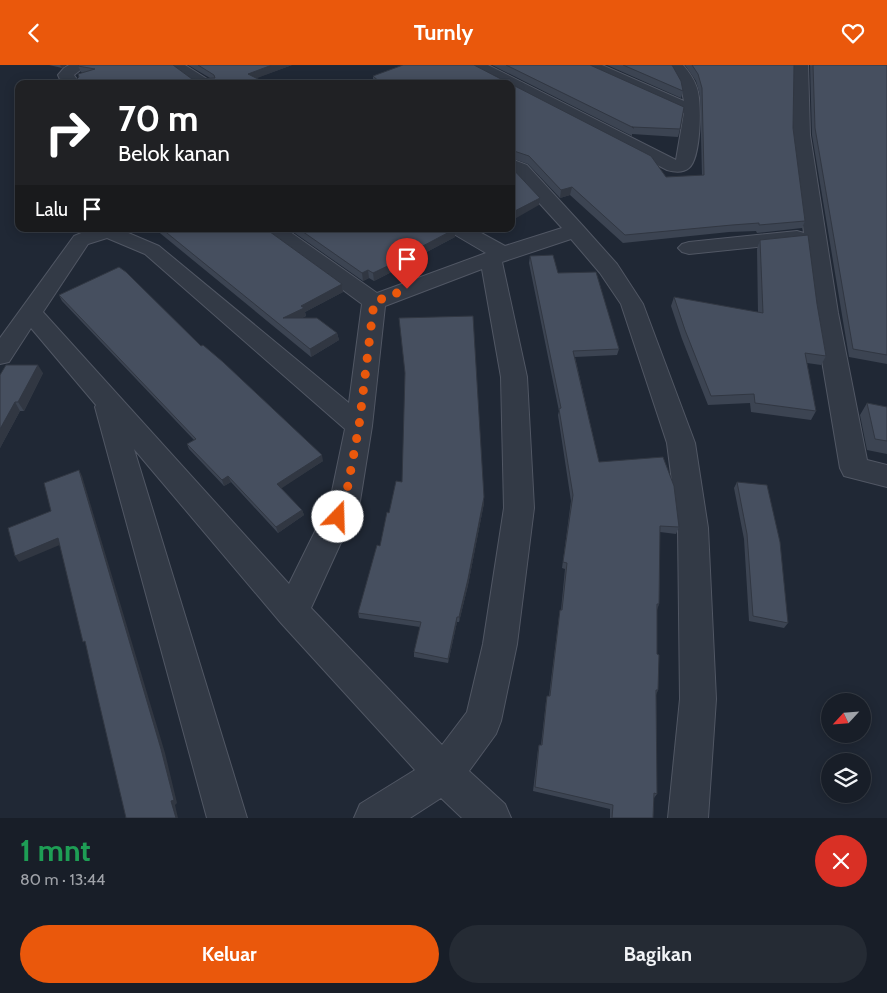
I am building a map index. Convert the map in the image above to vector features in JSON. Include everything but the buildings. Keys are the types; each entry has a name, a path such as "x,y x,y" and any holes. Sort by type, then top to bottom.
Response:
{"street":[{"path":"67,80 66,75 69,71 80,65"},
{"path":"174,65 200,80"},
{"path":"476,65 505,80"},
{"path":"590,65 692,111"},
{"path":"515,85 669,165 680,166 684,163 692,111 692,91 688,81 675,65"},
{"path":"800,65 801,135 826,313 854,468 887,475"},
{"path":"607,73 631,67"},
{"path":"515,166 520,169 576,230 608,269 632,304 681,443 693,528 698,699 688,818"},
{"path":"374,302 497,256 576,230"},
{"path":"0,356 80,240 94,234 109,232 152,250 359,426"},
{"path":"277,232 374,302"},
{"path":"374,818 444,774 483,721 500,644 519,508 514,377 497,256 464,232"},
{"path":"689,248 815,235"},
{"path":"292,612 345,501 359,426 374,302"},
{"path":"31,313 292,612 444,774 491,818"},
{"path":"105,398 227,818"}],"route":[{"path":"338,517 345,501 359,426 374,302 407,289"}]}
